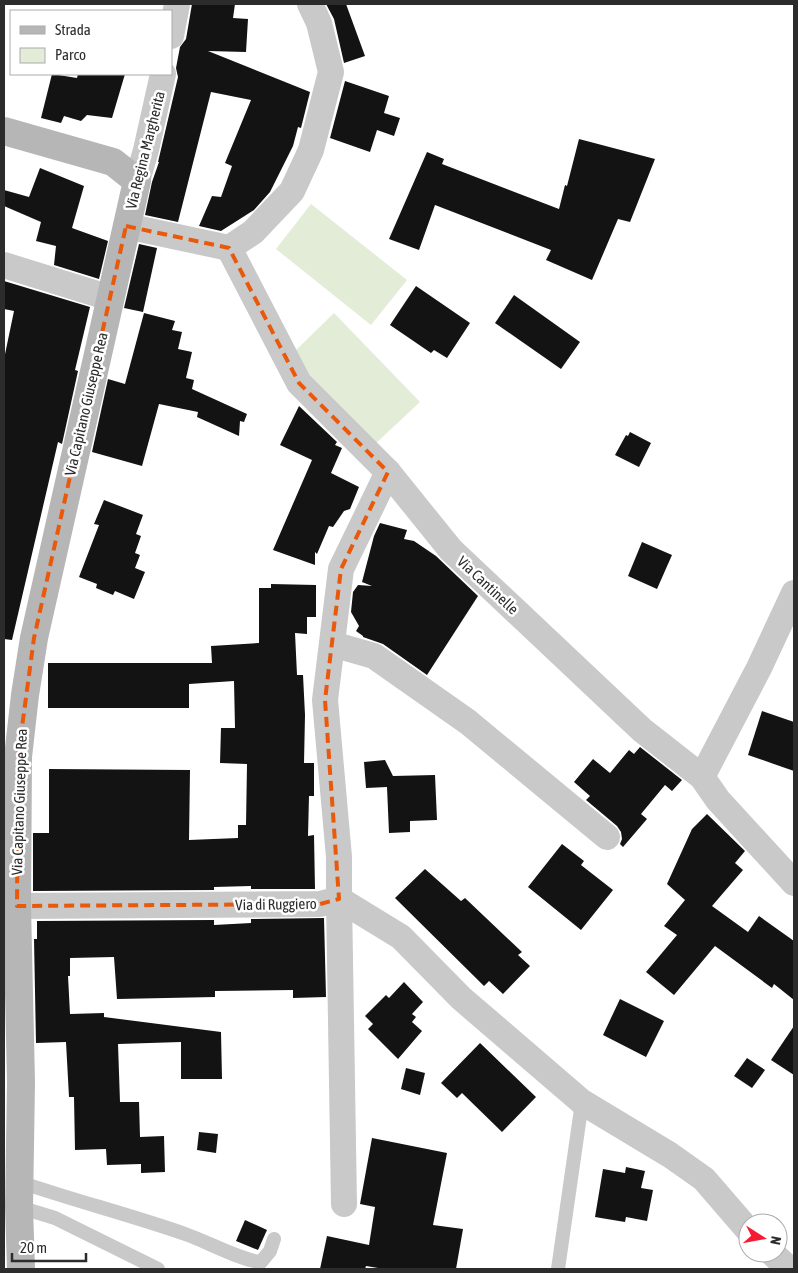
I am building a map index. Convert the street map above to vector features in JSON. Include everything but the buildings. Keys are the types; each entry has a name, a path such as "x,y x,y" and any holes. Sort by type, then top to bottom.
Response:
{"street":[{"path":"172,20 173,4"},
{"path":"126,226 229,248 253,232 292,191 311,150 331,72 319,23 310,4"},
{"name":"Via Regina Margherita","path":"126,226 163,75"},
{"path":"4,131 113,162 137,181"},
{"name":"Via Capitano Giuseppe Rea","path":"21,1269 21,1082 17,906 18,757 34,638 126,226"},
{"name":"Via Cantinelle","path":"229,248 299,384 388,472 451,550 642,730 702,777 718,800 794,884"},
{"path":"4,265 110,298"},
{"name":"Via di Ruggiero","path":"17,906 320,904 339,899 339,857 324,700 341,569 388,472"},
{"path":"702,777 794,593"},
{"path":"332,644 374,656 468,722 607,838"},
{"path":"339,899 401,937 461,998 582,1102 670,1155 704,1179 738,1218"},
{"path":"339,899 344,1204"}],"lane":[{"path":"558,1269 582,1102"},
{"path":"20,1195 67,1199 148,1221 251,1261 261,1262 270,1251 274,1239"},
{"path":"20,1195 55,1218 158,1269"}],"highlighted area":[{"path":"126,226 229,248 299,383 388,472 341,569 325,700 339,899 320,904 17,906 18,757 34,638"}],"green space":[{"path":"311,204 407,280 371,325 276,249"},
{"path":"334,313 420,402 375,444 290,356"}]}
